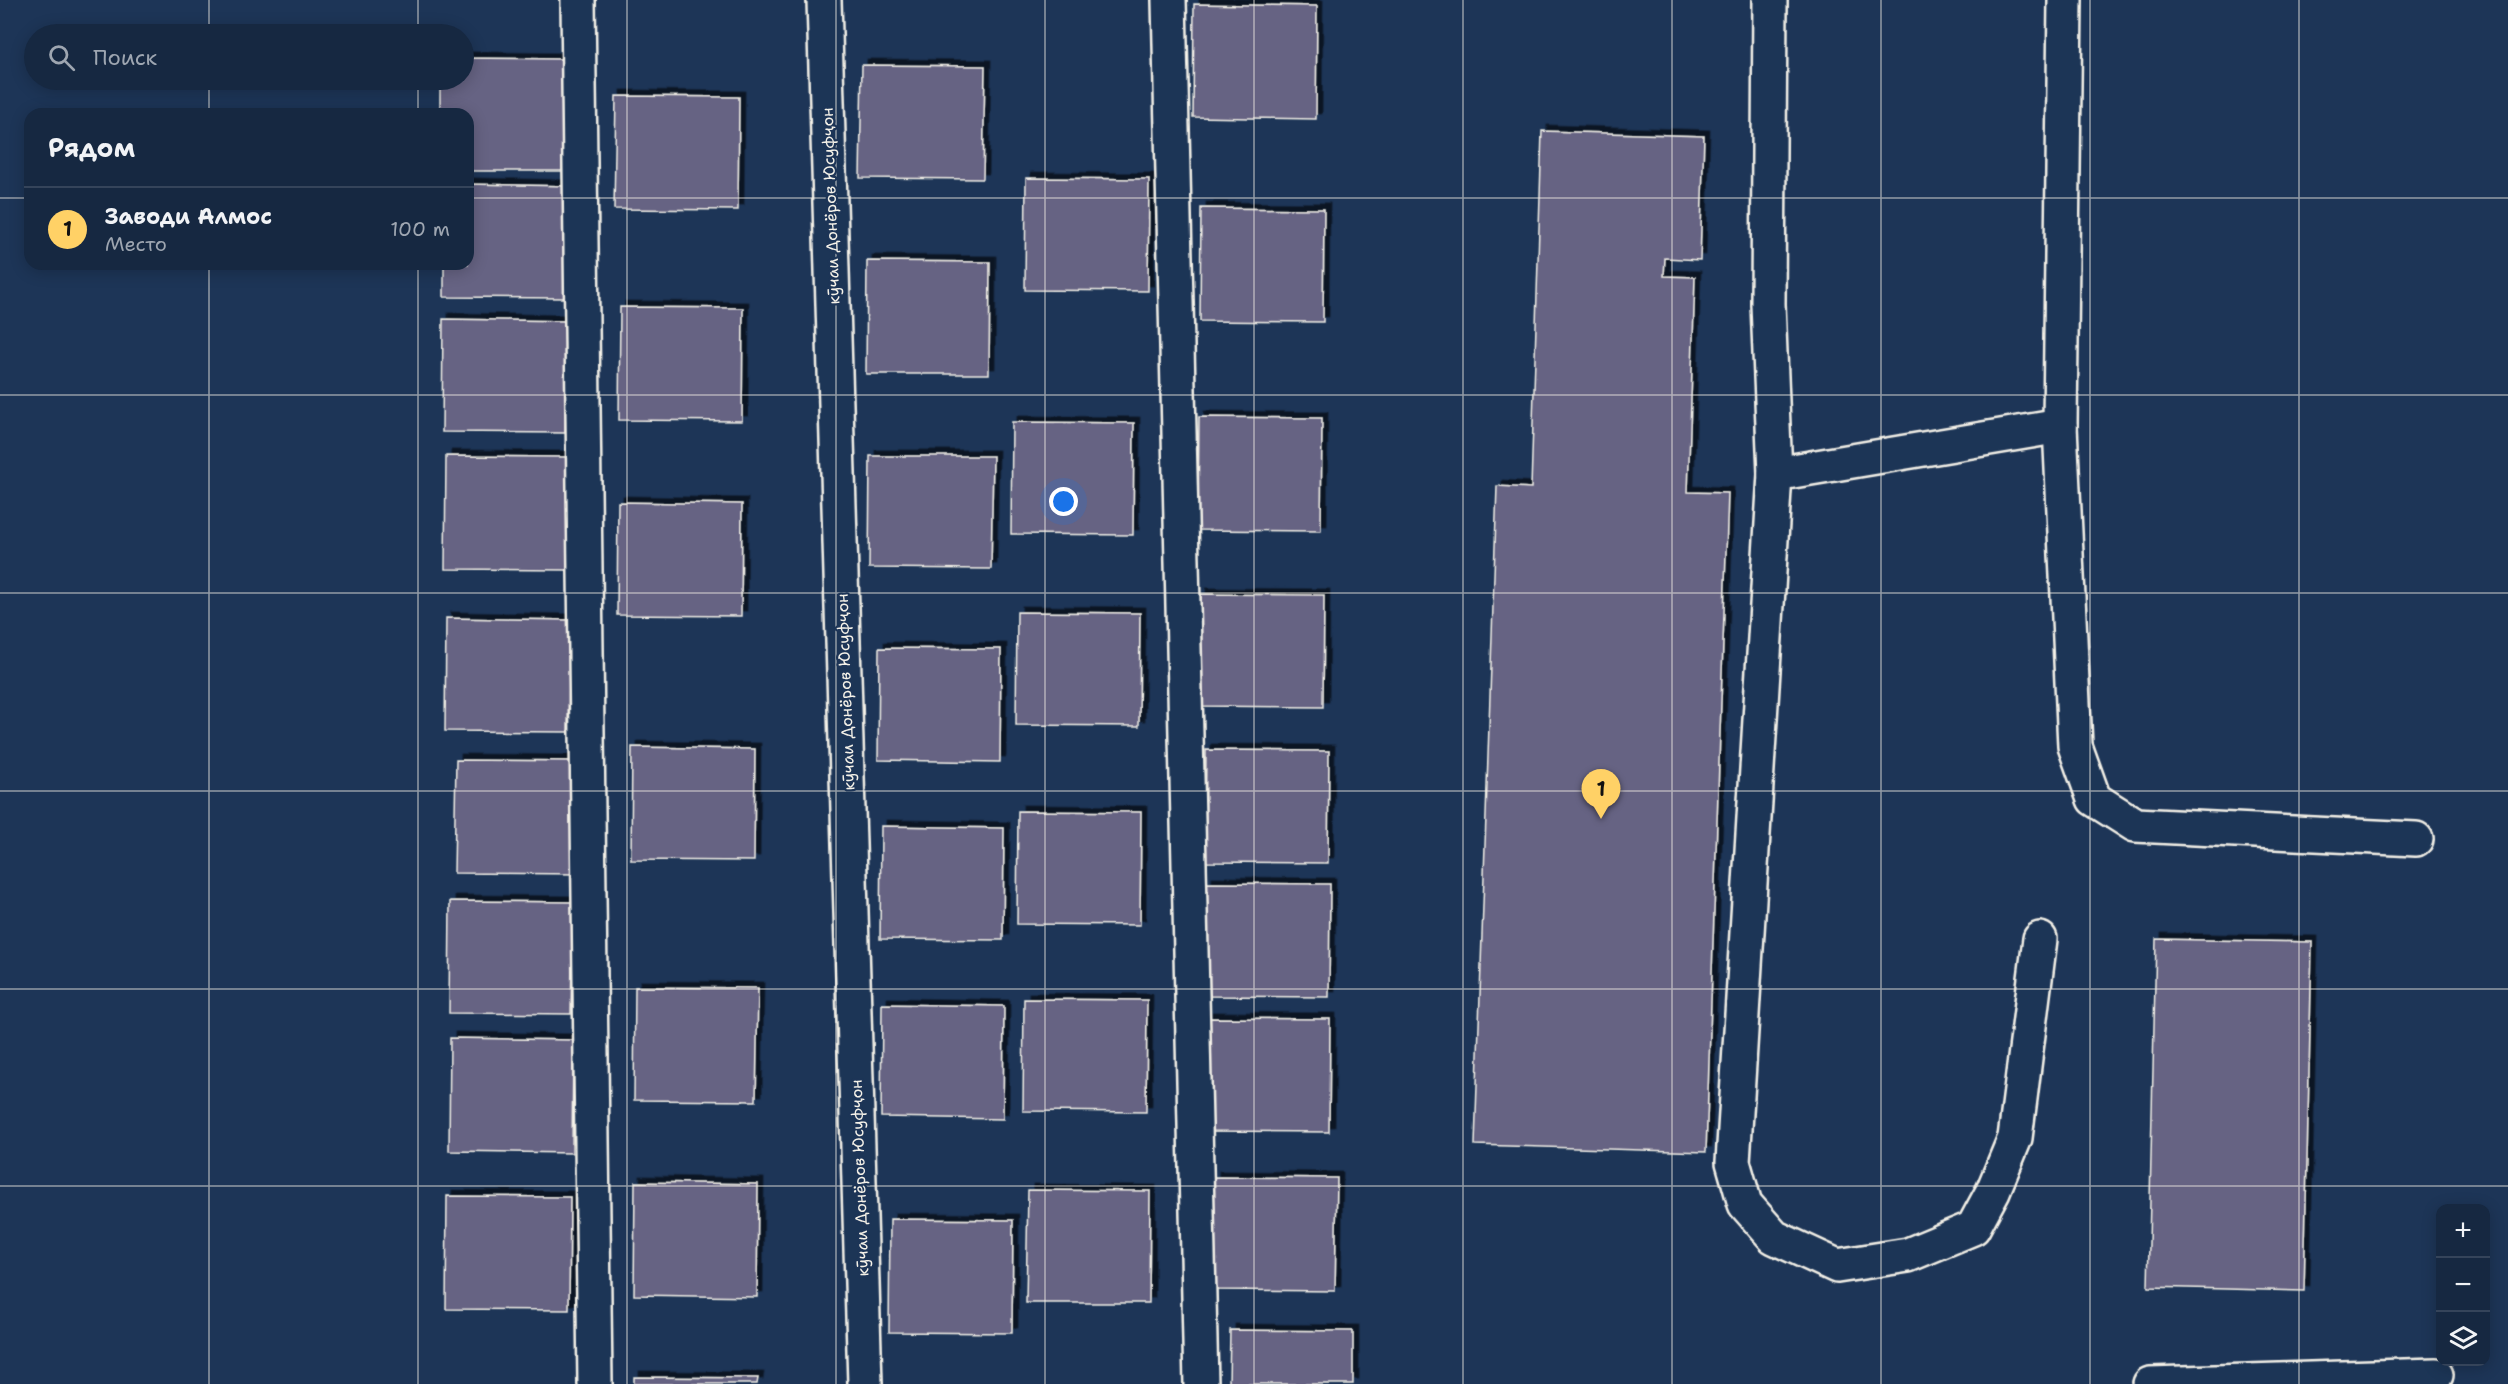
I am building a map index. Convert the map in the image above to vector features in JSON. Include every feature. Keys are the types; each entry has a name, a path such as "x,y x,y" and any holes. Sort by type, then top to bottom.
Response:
{"street":[{"path":"578,0 595,1384"},
{"name":"кӯчаи Донёров Юсуфҷон","path":"824,0 865,1384"},
{"path":"1169,0 1201,1384"},
{"path":"1770,0 1768,304 1775,474 1733,1162 1744,1204 1774,1237 1837,1266 1908,1256 1973,1228 1993,1191 2015,1138 2040,939"},
{"path":"2064,0 2060,426 2075,746 2094,799 2135,825 2416,839"},
{"path":"1775,474 2060,426"},
{"path":"2150,1384 2436,1375"}],"building":[{"path":"1194,4 1317,6 1316,119 1193,117"},
{"path":"474,58 563,59 562,171 474,171 474,108 440,108 440,90 474,90"},
{"path":"862,65 985,66 983,179 860,178"},
{"path":"616,96 739,97 738,210 614,209"},
{"path":"1542,131 1704,136 1700,260 1665,258 1664,276 1695,277 1688,492 1728,493 1706,1152 1475,1145 1497,486 1531,488"},
{"path":"1026,178 1149,179 1148,291 1025,290"},
{"path":"474,184 568,186 566,298 444,297 444,270 474,270"},
{"path":"1201,208 1324,209 1323,322 1200,321"},
{"path":"867,261 990,262 989,374 866,374"},
{"path":"620,307 743,308 742,421 619,420"},
{"path":"443,319 566,321 565,433 442,432"},
{"path":"1199,417 1322,418 1321,531 1198,530"},
{"path":"1012,422 1134,423 1133,535 1011,534"},
{"path":"446,456 569,457 568,570 445,569"},
{"path":"870,456 993,456 991,569 869,568"},
{"path":"618,502 742,504 741,616 617,615"},
{"path":"1201,594 1324,595 1323,707 1200,706"},
{"path":"1017,612 1140,613 1139,726 1016,725"},
{"path":"446,618 570,620 568,732 445,731"},
{"path":"879,648 1001,649 1000,762 878,760"},
{"path":"632,747 755,749 754,861 631,860"},
{"path":"1206,750 1329,751 1328,863 1205,862"},
{"path":"456,760 579,761 578,874 454,873"},
{"path":"1018,811 1141,812 1140,925 1017,924"},
{"path":"881,826 1004,828 1003,940 880,939"},
{"path":"1207,883 1330,884 1329,997 1206,996"},
{"path":"450,901 573,902 571,1014 449,1013"},
{"path":"2156,939 2312,942 2304,1291 2148,1287"},
{"path":"635,987 758,988 756,1101 634,1100"},
{"path":"1024,999 1147,1000 1146,1112 1023,1111"},
{"path":"882,1004 1004,1006 1003,1119 881,1117"},
{"path":"1207,1018 1330,1019 1329,1132 1206,1131"},
{"path":"450,1038 573,1040 572,1153 449,1151"},
{"path":"1214,1177 1337,1178 1335,1291 1213,1290"},
{"path":"635,1182 758,1184 757,1297 634,1295"},
{"path":"1028,1190 1150,1191 1149,1303 1026,1303"},
{"path":"447,1196 570,1197 569,1310 446,1309"},
{"path":"890,1219 1013,1220 1012,1333 889,1332"},
{"path":"1230,1330 1353,1331 1353,1384 1229,1384"},
{"path":"634,1377 758,1378 757,1384 634,1384"}],"place":[{"name":"Заводи Алмос","path":"1601,819"}]}
